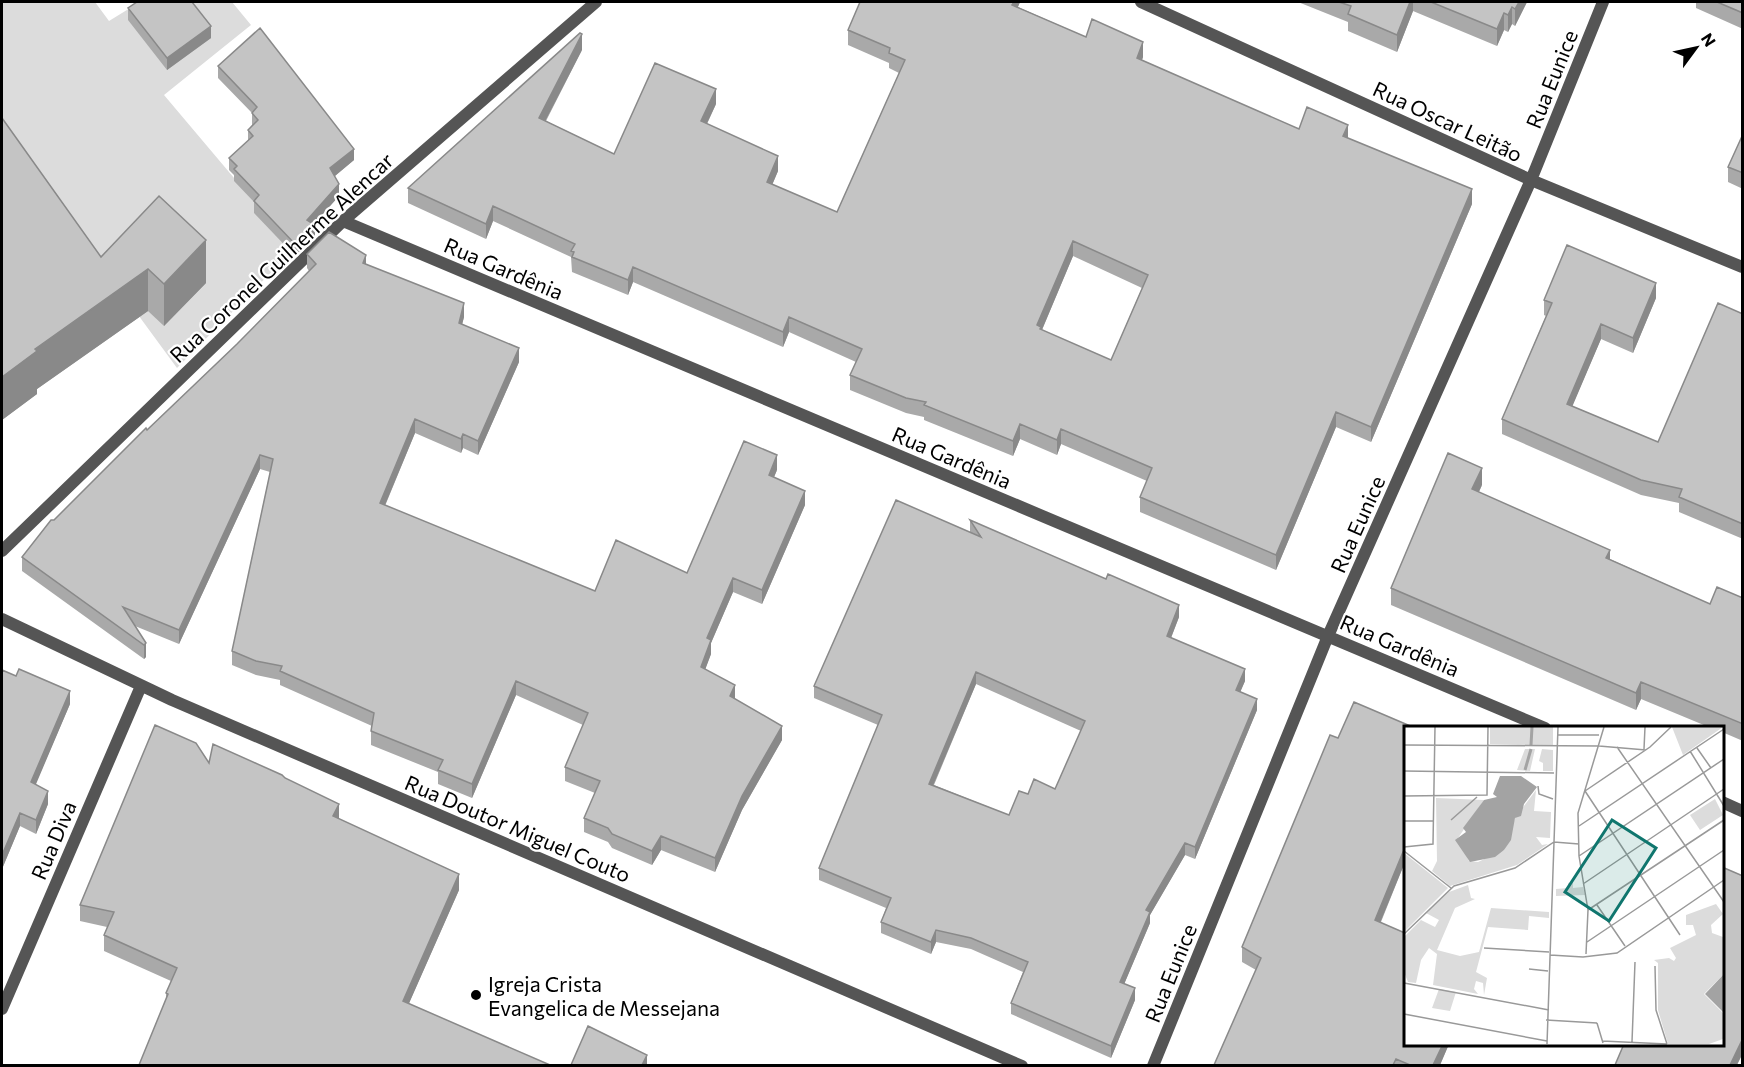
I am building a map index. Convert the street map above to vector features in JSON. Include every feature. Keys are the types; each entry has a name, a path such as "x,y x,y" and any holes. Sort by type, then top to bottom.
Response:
{"street":[{"name":"Rua Coronel Guilherme Alencar","path":"2,550 343,221 596,2"},
{"name":"Rua Oscar Leitão","path":"1141,2 1531,180 1743,267"},
{"name":"Rua Eunice","path":"1153,1065 1328,636 1531,180 1603,2"},
{"name":"Rua Gardênia","path":"343,221 1540,726"},
{"name":"Rua Doutor Miguel Couto","path":"2,619 141,686 1022,1065"},
{"name":"Rua Diva","path":"2,1009 141,686"},
{"path":"1723,802 1743,811"}],"shaded area":[{"path":"2,2 95,2 109,21 135,5 136,2 232,2 251,25 164,95 294,249 177,368 2,129"}],"building":[{"path":"137,2 192,2 211,26 167,58 128,8"},
{"path":"860,2 1014,2 1012,5 1086,37 1092,19 1143,42 1137,58 1299,129 1307,107 1348,125 1343,136 1472,189 1371,427 1336,412 1276,555 1140,497 1152,468 1061,429 1057,440 1020,424 1013,441 924,405 926,402 906,398 850,375 862,349 789,317 783,332 633,267 628,280 572,257 574,252 571,251 575,244 493,206 486,224 408,188 580,33 582,34 539,118 614,154 655,63 716,89 701,121 778,156 767,182 837,212 905,60 889,53 890,48 848,30","holes":["1073,241 1148,275 1111,360 1040,329 1041,327 1037,325"]},
{"path":"1339,2 1410,2 1397,35 1348,14 1351,6"},
{"path":"1431,2 1519,2 1515,9 1512,7 1508,15 1504,13 1497,29"},
{"path":"1717,2 1743,2 1743,13"},
{"path":"260,28 354,149 330,168 339,184 307,220 315,225 295,244 254,201 259,195 234,169 237,166 229,158 253,136 248,130 258,120 252,113 257,107 218,66"},
{"path":"2,118 101,257 159,196 206,240 164,284 148,269 35,349 37,351 2,377"},
{"path":"1743,134 1743,173 1728,167"},
{"path":"329,232 366,255 363,263 464,303 459,323 519,348 478,441 463,434 461,439 415,419 380,503 595,591 616,540 687,573 744,441 777,455 769,475 805,491 762,590 733,578 707,638 711,640 701,667 735,685 730,696 782,726 742,796 715,858 661,836 652,851 612,834 608,828 584,818 600,781 565,767 588,713 516,681 472,784 438,770 443,760 371,731 374,713 280,671 282,666 256,661 232,651 273,459 260,455 179,630 123,607 146,643 144,645 22,557 51,520 54,520 146,428 147,430 237,344 316,264 307,254"},
{"path":"1567,245 1656,283 1633,338 1601,324 1567,404 1658,442 1718,303 1743,314 1743,524 1679,497 1682,489 1641,480 1502,419 1552,303 1544,300"},
{"path":"1448,453 1482,468 1472,489 1610,550 1606,558 1710,604 1717,587 1743,598 1743,724 1641,682 1636,693 1391,588"},
{"path":"896,500 981,537 970,520 1106,579 1108,574 1179,605 1167,636 1245,669 1236,690 1257,699 1195,847 1185,843 1146,910 1150,912 1120,982 1135,988 1111,1046 1011,1003 1028,962 971,938 936,930 931,942 881,922 891,898 819,868 882,715 814,686","holes":["976,672 1085,721 1055,789 1034,779 1028,794 1019,791 1009,815 929,784"]},
{"path":"19,669 70,691 31,782 48,791 36,820 20,813 2,855 2,670 16,676"},
{"path":"1354,702 1410,726 1404,726 1404,852 1375,920 1404,933 1404,1046 1442,1046 1433,1065 1410,1065 1396,1059 1393,1065 1214,1065 1261,958 1242,947 1330,735 1338,738"},
{"path":"155,725 196,743 209,763 213,744 282,775 339,804 333,816 459,874 403,1001 550,1065 139,1065 177,968 104,935 114,912 80,905"},
{"path":"1723,867 1743,876 1743,1038 1730,1065 1615,1065 1623,1046 1723,1046"},
{"path":"588,1026 647,1055 642,1065 571,1065"}],"place":[{"name":"Igreja Crista Evangelica de Messejana","path":"476,995"}]}
